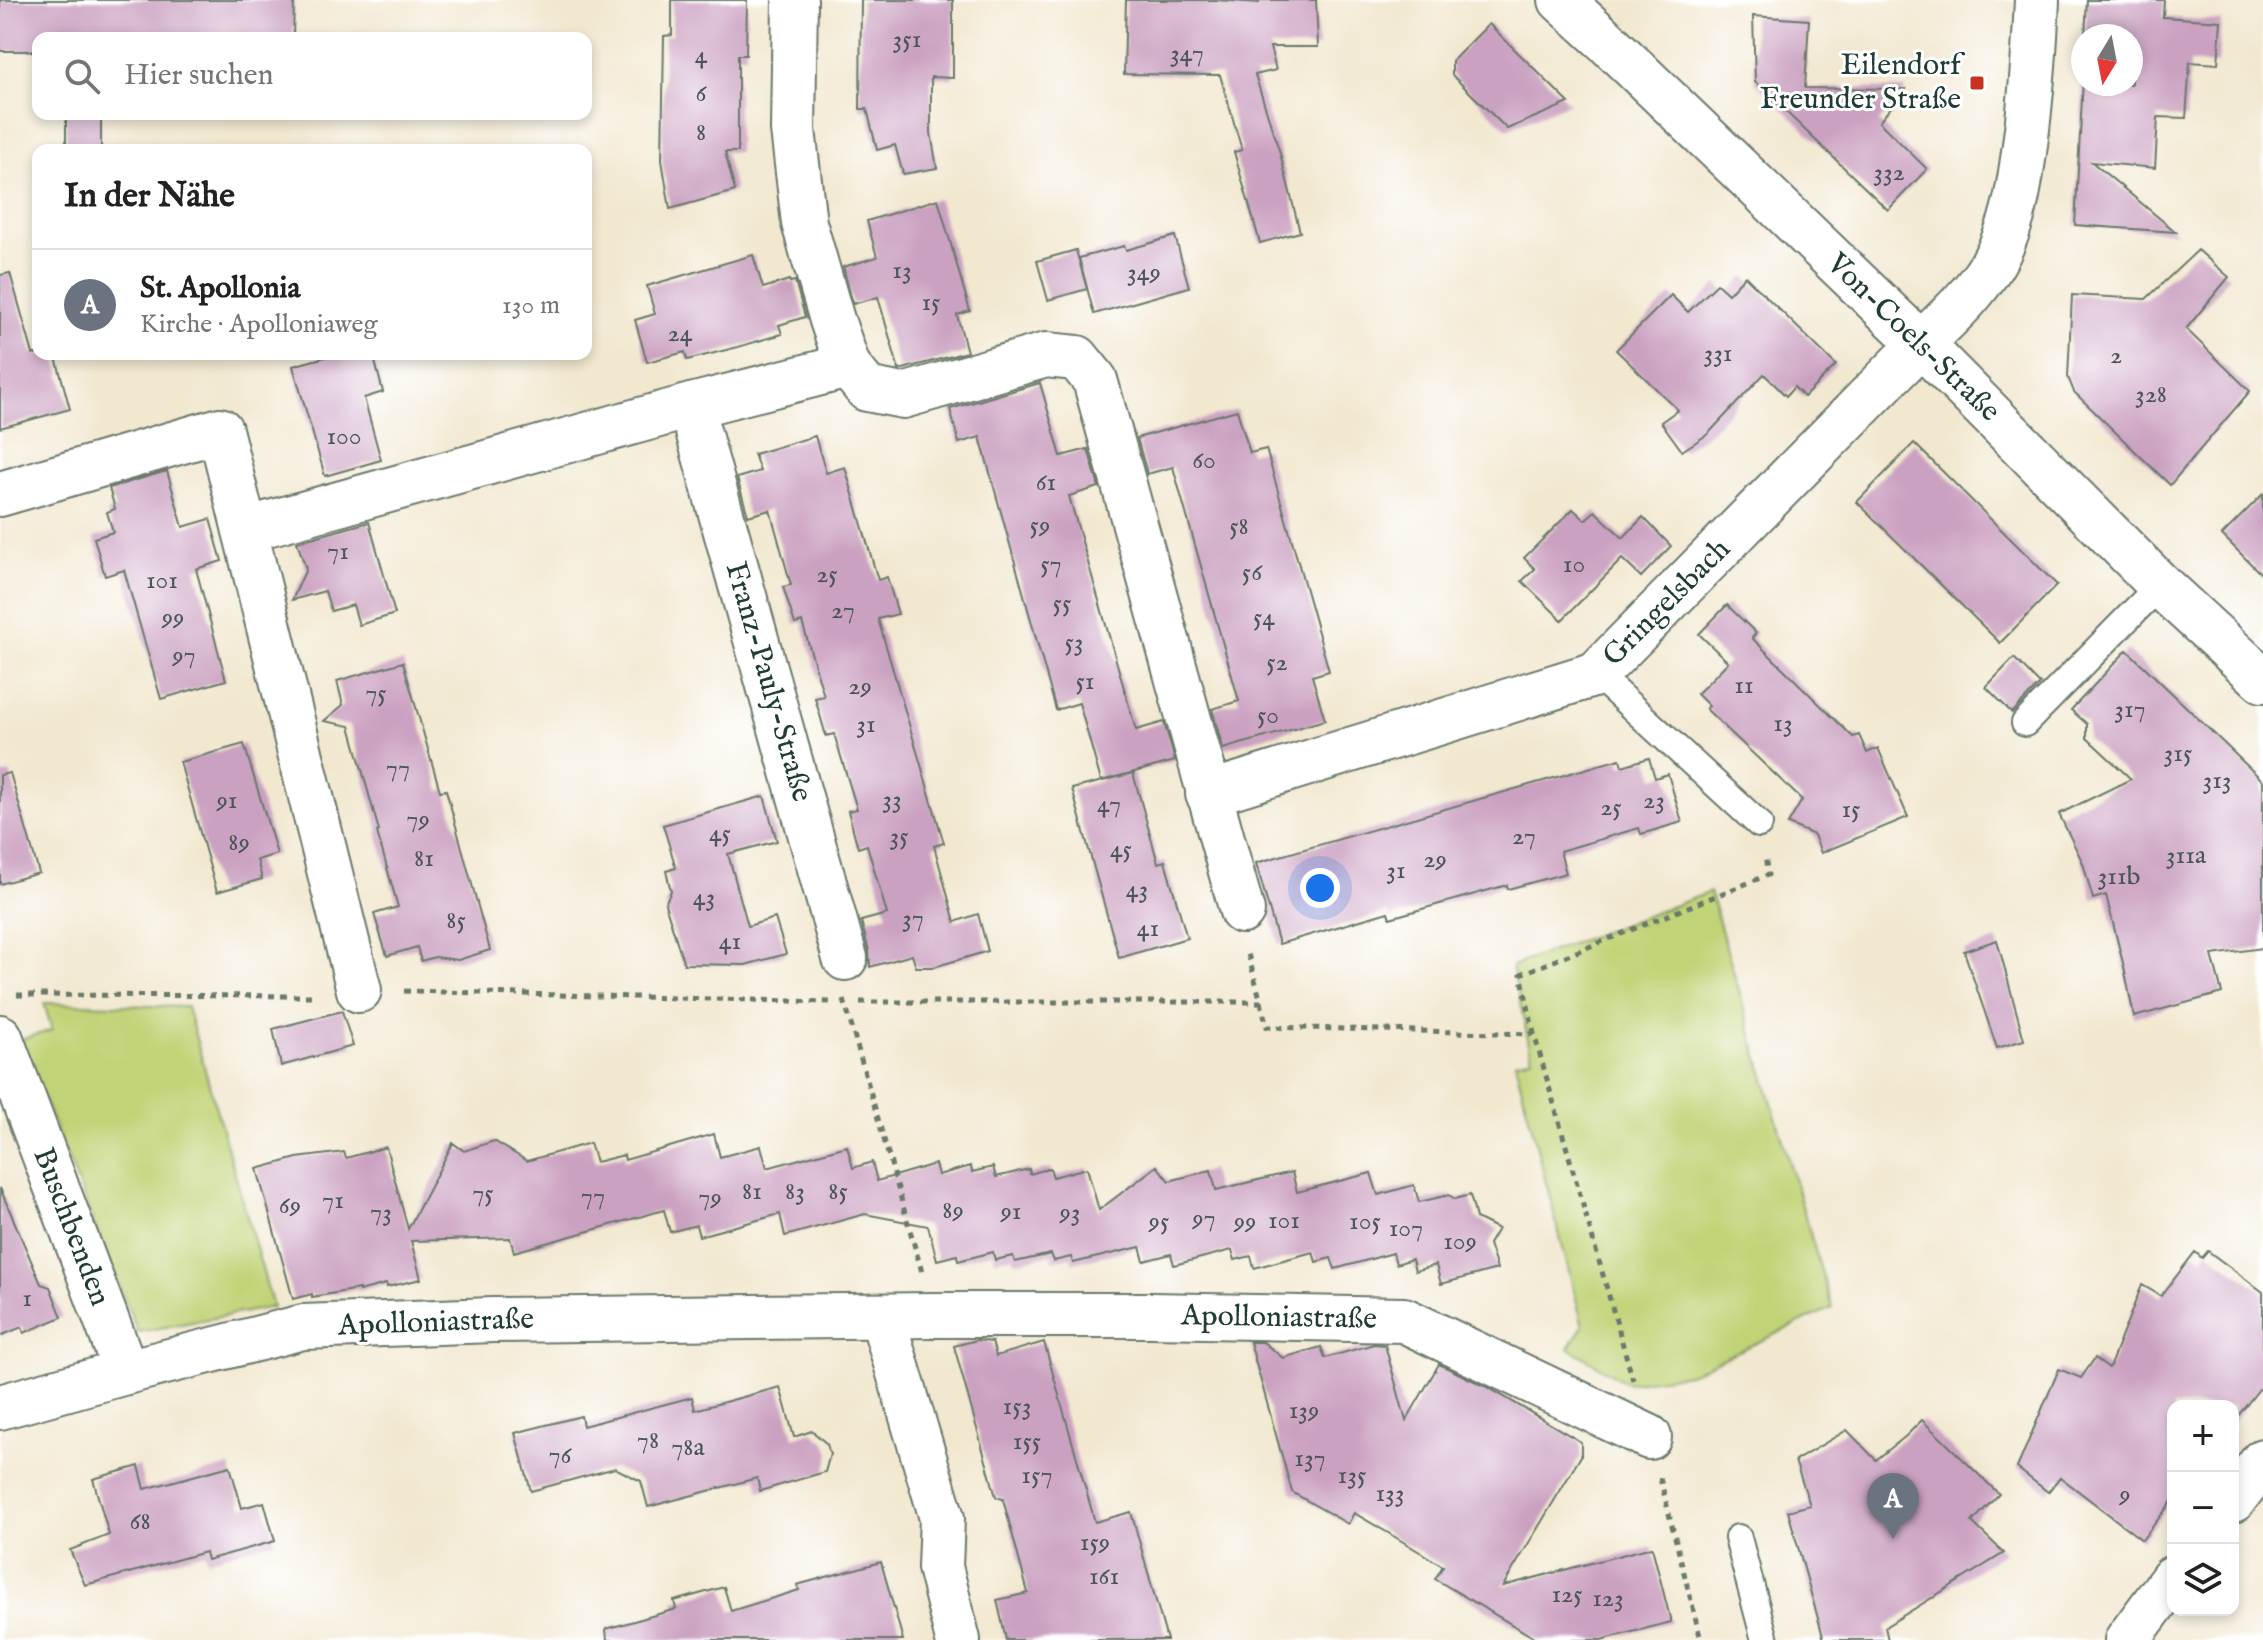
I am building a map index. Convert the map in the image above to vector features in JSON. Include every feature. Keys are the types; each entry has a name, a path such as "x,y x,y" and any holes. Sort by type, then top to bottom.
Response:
{"street":[{"path":"795,0 793,130 804,223 848,366 867,389 903,396 1046,355 1077,358 1095,380 1242,911"},
{"name":"Von-Coels-Straße","path":"1561,0 1921,344 2160,585 2263,680"},
{"name":"Gringelsbach","path":"1208,794 1596,674 1921,344 1974,289 1992,265 2011,223 2021,177 2032,86 2037,0"},
{"path":"245,530 691,406 848,366"},
{"name":"Franz-Pauly-Straße","path":"691,406 845,958"},
{"path":"0,494 220,430 359,990"},
{"name":"Buschbenden","path":"0,1037 126,1372"},
{"name":"Apolloniastraße","path":"0,1407 303,1327 493,1320 1152,1315 1404,1320 1649,1437"},
{"path":"882,1316 942,1518 940,1567 958,1640"},
{"path":"2239,1492 2263,1461"},
{"path":"2127,1640 2167,1586"}],"lane":[{"path":"2025,723 2160,585"},
{"path":"1596,674 1759,824"},
{"path":"1738,1538 1765,1640"}],"path":[{"path":"1701,1640 1649,1437 1534,1034 1521,974 1768,875 1759,824"},
{"path":"1242,911 1240,925 1267,1027 1534,1034"},
{"path":"15,995 307,997 359,990 845,1002 1261,1002"},
{"path":"845,1002 934,1315"}],"green space":[{"path":"1710,892 1832,1308 1689,1374 1627,1383 1569,1348 1583,1326 1515,1062 1532,1058 1512,966"},
{"path":"44,1003 187,1007 273,1307 138,1332 20,1040 52,1030"}],"building":[{"path":"0,0 294,0 293,32 32,32 32,51 0,51"},
{"path":"672,0 747,0 746,55 738,55 738,152 725,152 735,191 670,209 662,160 664,36 672,35"},
{"path":"861,0 953,0 953,78 931,77 931,133 937,168 903,174 895,145 877,150 867,109 860,109"},
{"path":"1126,0 1259,3 1259,0 1316,0 1318,47 1270,47 1276,70 1255,75 1280,153 1300,232 1260,243 1234,152 1242,150 1220,75 1124,74"},
{"path":"2087,0 2164,0 2163,17 2221,21 2218,64 2190,62 2186,118 2158,117 2155,168 2092,162 2176,232 2075,225 2082,96 2143,96 2143,24 2086,24"},
{"path":"1753,16 1809,20 1805,88 1906,89 1879,122 1927,169 1888,210 1755,82"},
{"path":"1489,24 1569,103 1507,129 1452,75 1452,61"},
{"path":"66,120 101,120 101,144 66,144"},
{"path":"938,199 970,311 957,315 967,352 899,370 878,297 853,304 843,267 877,257 867,221"},
{"path":"1175,236 1189,287 1094,314 1079,258 1124,246 1126,250"},
{"path":"1076,250 1087,289 1048,300 1037,261"},
{"path":"2198,250 2229,277 2186,329 2250,391 2170,485 2074,392 2068,377 2072,295 2146,299"},
{"path":"753,255 763,288 795,281 805,317 779,325 782,334 738,347 687,360 685,352 647,362 635,320 655,314 647,286"},
{"path":"10,273 32,360 57,360 70,409 0,428 0,275"},
{"path":"1745,276 1836,365 1804,397 1794,387 1786,396 1764,374 1708,434 1682,451 1661,422 1678,410 1616,350 1671,295 1688,312 1717,284 1728,294"},
{"path":"314,360 375,360 383,392 364,398 381,460 325,476 293,366"},
{"path":"1040,383 1061,456 1088,449 1099,487 1069,496 1136,730 1164,722 1175,761 1101,781 1079,703 1056,710 980,437 959,443 950,409"},
{"path":"1237,410 1250,453 1266,449 1329,671 1312,676 1325,720 1223,749 1212,709 1239,701 1173,467 1147,474 1137,438"},
{"path":"815,436 826,473 845,467 878,580 887,577 898,614 878,619 944,843 934,846 955,922 978,914 988,951 934,967 916,967 912,955 870,967 861,921 887,914 867,845 858,848 848,811 857,809 834,734 826,736 815,698 824,696 802,622 795,624 783,587 791,585 770,510 748,516 737,478 760,471 754,454"},
{"path":"1914,443 2057,585 2000,643 1857,502"},
{"path":"167,471 183,527 210,519 222,561 196,569 226,680 161,699 124,570 105,576 94,538 113,532 107,512 115,509 109,488"},
{"path":"2263,494 2263,576 2222,535"},
{"path":"1573,509 1585,520 1595,511 1623,538 1643,517 1671,546 1641,577 1622,559 1562,620 1522,581 1535,569 1524,558"},
{"path":"369,522 395,614 359,625 353,605 331,611 325,591 292,600 306,569 297,542"},
{"path":"1727,605 1756,633 1752,638 1853,737 1859,735 1867,753 1878,748 1908,817 1821,853 1814,835 1788,824 1802,800 1706,709 1709,706 1697,694 1728,662 1699,634"},
{"path":"2127,650 2263,781 2263,948 2212,955 2222,993 2134,1017 2106,895 2093,899 2083,863 2059,814 2131,779 2087,738 2087,724 2071,710"},
{"path":"2014,658 2040,684 2012,713 1986,687"},
{"path":"403,662 440,791 446,790 490,950 458,960 435,957 421,961 417,947 387,956 374,914 398,907 379,831 350,726 324,721 343,705 337,681"},
{"path":"244,744 277,854 257,860 262,879 217,892 180,762"},
{"path":"1649,758 1655,778 1668,774 1682,822 1641,834 1639,828 1560,851 1566,873 1508,889 1507,885 1390,918 1388,912 1279,944 1256,863 1620,759 1622,766"},
{"path":"10,773 39,873 0,884 0,775"},
{"path":"1133,773 1158,863 1165,861 1187,938 1119,958 1072,789"},
{"path":"764,796 777,841 728,854 748,926 775,918 786,954 745,965 684,964 665,904 671,891 666,871 676,868 663,825"},
{"path":"1997,940 2024,1040 1997,1048 1964,951"},
{"path":"342,1011 353,1046 281,1066 273,1029"},
{"path":"714,1134 720,1157 761,1146 767,1168 847,1146 853,1168 872,1162 877,1181 935,1164 938,1175 971,1166 972,1172 993,1167 996,1177 1029,1169 1030,1174 1050,1168 1053,1177 1087,1168 1099,1210 1157,1166 1169,1181 1211,1170 1216,1190 1292,1172 1297,1192 1371,1173 1378,1195 1414,1185 1419,1202 1449,1195 1455,1199 1470,1195 1476,1218 1498,1229 1489,1244 1497,1269 1441,1284 1436,1265 1415,1271 1412,1259 1396,1264 1393,1253 1335,1269 1331,1258 1316,1262 1313,1252 1254,1268 1251,1256 1235,1260 1232,1250 1174,1265 1171,1254 1144,1261 1140,1247 1073,1263 1071,1257 1054,1261 1051,1254 1015,1262 1013,1256 995,1260 993,1252 958,1261 957,1255 937,1260 928,1226 865,1214 785,1236 780,1214 699,1236 696,1225 670,1232 664,1210 514,1252 510,1238 411,1241 421,1279 387,1287 386,1284 359,1291 312,1297 312,1294 293,1299 257,1169 297,1158 344,1152 346,1158 386,1147 408,1229 453,1143 464,1151 494,1141 527,1161 590,1143 596,1162 624,1155 625,1160"},
{"path":"0,1188 41,1284 50,1287 62,1317 24,1333 22,1327 0,1336"},
{"path":"2208,1251 2263,1292 2263,1384 2239,1414 2239,1400 2167,1400 2167,1508 2142,1540 2060,1477 2048,1492 2017,1468 2059,1369 2081,1378 2095,1358 2109,1368 2142,1285 2161,1296 2195,1252 2202,1258"},
{"path":"977,1340 992,1342 996,1356 1044,1342 1095,1522 1131,1512 1167,1640 1006,1640 997,1600 1028,1593 1003,1499 996,1497 954,1346"},
{"path":"1250,1342 1263,1342 1283,1358 1321,1347 1325,1358 1374,1344 1385,1345 1406,1421 1439,1364 1489,1388 1581,1442 1581,1456 1503,1586 1652,1547 1671,1622 1601,1640 1538,1640 1435,1579 1443,1566 1390,1534 1354,1513 1348,1524 1292,1492"},
{"path":"780,1387 794,1437 812,1431 827,1444 830,1454 825,1472 760,1491 757,1478 648,1507 641,1481 615,1468 531,1491 515,1433 581,1416 583,1426 692,1397 695,1410"},
{"path":"1922,1420 1999,1494 1972,1522 2004,1553 1885,1627 1888,1640 1824,1640 1788,1511 1810,1505 1795,1461 1847,1430 1876,1460"},
{"path":"139,1466 145,1489 230,1466 242,1508 264,1502 275,1541 207,1560 205,1552 85,1585 70,1550 109,1535 93,1479"},
{"path":"881,1562 903,1640 607,1640 606,1629 676,1609 674,1601 724,1587 731,1611 799,1590 797,1585"}],"place":[{"name":"Eilendorf Freunder Straße","path":"1977,83"},
{"name":"St. Apollonia","path":"1893,1539"}]}
